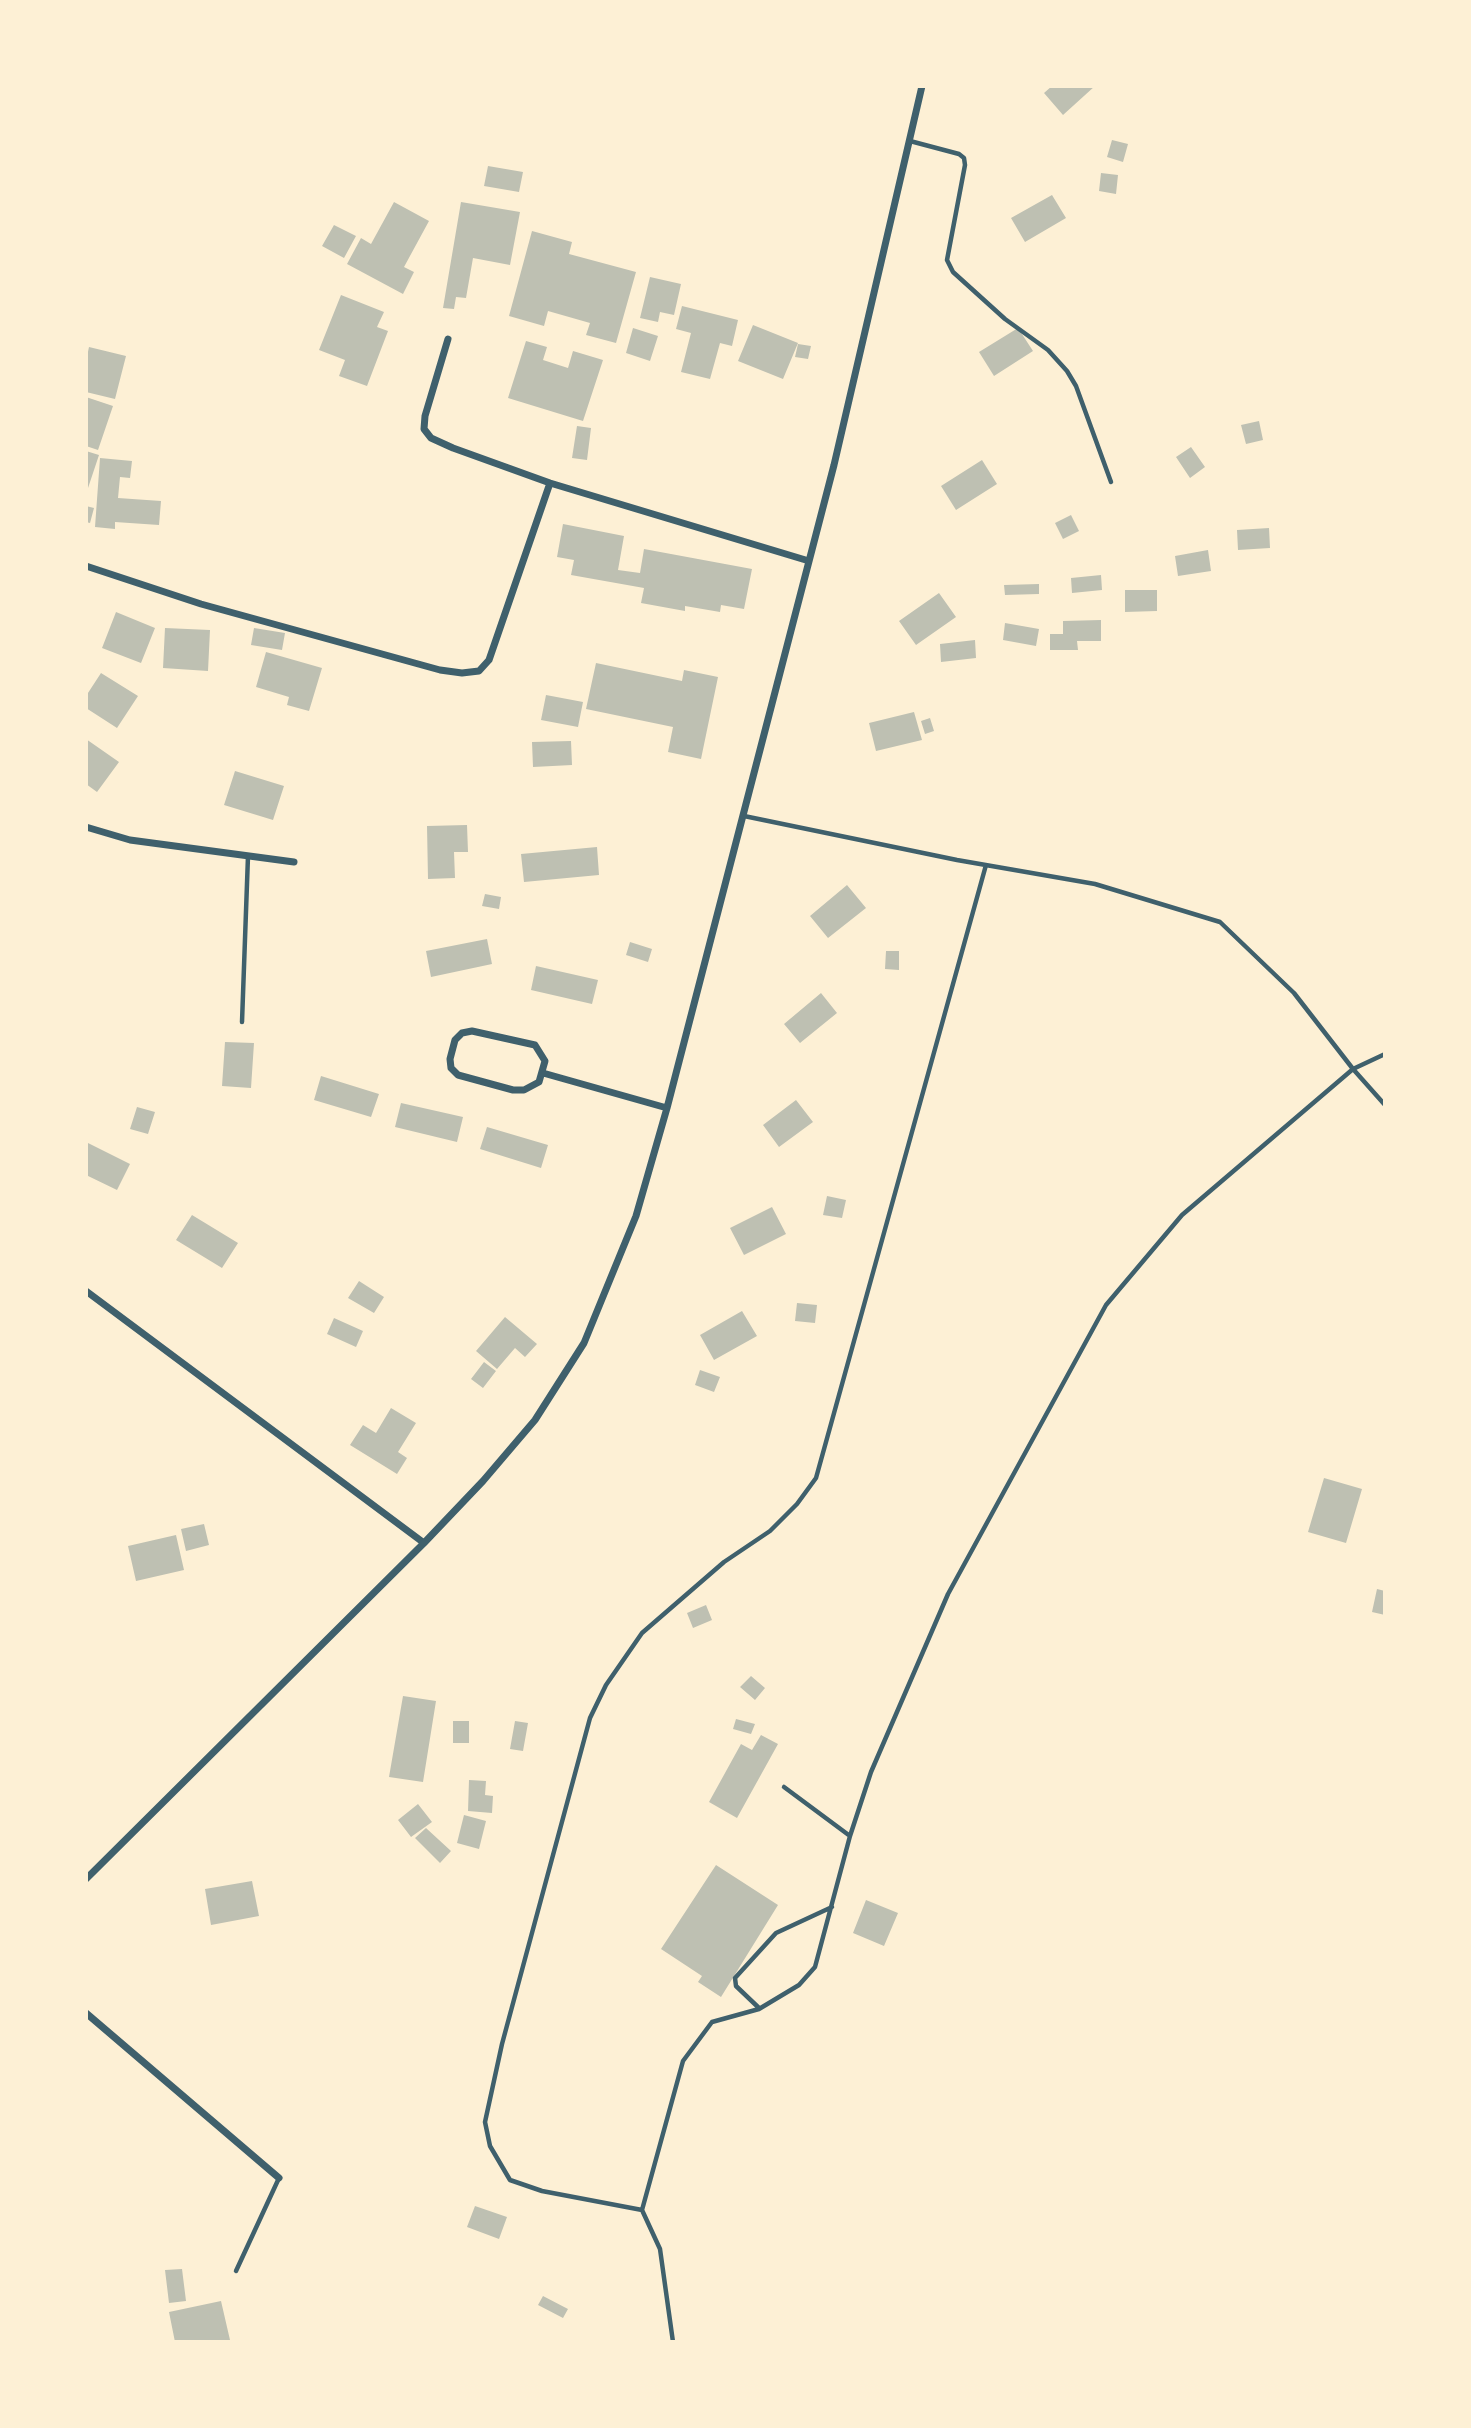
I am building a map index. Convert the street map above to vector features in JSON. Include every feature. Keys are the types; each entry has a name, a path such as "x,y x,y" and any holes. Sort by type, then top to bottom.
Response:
{"street":[{"path":"86,1879 483,1481 535,1420 584,1343 636,1216 667,1108 834,465 922,86"},
{"path":"448,339 425,416 425,429 431,438 550,483 809,561"},
{"path":"86,566 201,604 440,670 462,673 479,671 489,660 550,483"},
{"path":"86,827 130,840 294,862"},
{"path":"472,1031 535,1045 545,1061 543,1073 539,1082 533,1086 524,1090 513,1090 458,1075 451,1068 450,1059 455,1040 462,1033 472,1031"},
{"path":"543,1073 667,1108"},
{"path":"86,1291 424,1543"},
{"path":"86,2013 279,2178"}],"lane":[{"path":"909,141 959,154 964,158 965,165 947,260 953,272 1005,319 1048,350 1067,371 1076,386 1111,482"},
{"path":"744,816 1095,884 1220,922 1294,993 1353,1069 1385,1105"},
{"path":"242,1021 248,856"},
{"path":"642,2210 542,2191 510,2180 490,2146 485,2122 502,2044 590,1717 606,1685 642,1633 724,1562 770,1531 797,1504 816,1478 986,865"},
{"path":"673,2342 660,2249 642,2210 683,2061 712,2022 759,2009 799,1985 815,1967 850,1836 871,1772 948,1594 1106,1305 1182,1215 1353,1069 1385,1054"},
{"path":"784,1787 850,1836"},
{"path":"759,2009 736,1986 735,1978 776,1933 832,1907"},
{"path":"236,2271 279,2178"}],"building":[{"path":"1052,86 1095,86 1063,115 1044,93"},
{"path":"1112,140 1128,144 1123,162 1107,157"},
{"path":"488,166 523,172 519,192 484,186"},
{"path":"1101,173 1118,175 1116,194 1099,191"},
{"path":"1052,195 1066,218 1025,242 1011,218"},
{"path":"394,202 429,221 404,267 414,272 403,294 347,264 361,238 371,244"},
{"path":"461,202 520,212 510,265 473,258 466,298 456,297 454,309 443,308"},
{"path":"334,225 356,236 344,258 322,246"},
{"path":"532,231 572,242 569,254 636,272 616,343 586,335 590,323 548,311 544,326 509,316"},
{"path":"650,277 681,284 674,315 660,312 658,322 640,318"},
{"path":"341,295 384,312 377,327 388,331 367,386 339,376 345,360 319,350"},
{"path":"682,306 738,320 732,346 720,343 710,379 681,372 691,333 676,329"},
{"path":"753,325 798,343 783,379 738,361"},
{"path":"633,328 658,336 650,361 626,353"},
{"path":"1018,328 1033,351 994,376 979,352"},
{"path":"526,341 547,347 543,360 568,368 573,351 603,360 583,421 508,398"},
{"path":"798,344 811,346 808,359 795,357"},
{"path":"89,347 126,356 115,399 86,392"},
{"path":"86,397 113,406 98,450 86,446"},
{"path":"1259,421 1263,440 1246,444 1241,425"},
{"path":"577,426 591,428 587,460 572,458"},
{"path":"1191,447 1205,467 1190,478 1176,457"},
{"path":"86,451 99,455 86,494"},
{"path":"100,458 132,461 130,478 120,477 118,498 161,501 159,525 115,522 115,529 95,527"},
{"path":"982,460 997,484 956,510 941,486"},
{"path":"86,506 94,508 90,523 86,522"},
{"path":"1071,515 1079,531 1063,539 1055,523"},
{"path":"563,524 624,536 618,570 640,573 644,549 752,569 744,609 721,605 720,612 685,606 685,611 641,603 644,588 571,575 574,560 557,557"},
{"path":"1269,528 1270,548 1238,550 1237,530"},
{"path":"1208,550 1211,571 1178,576 1175,556"},
{"path":"1101,575 1102,590 1072,593 1071,578"},
{"path":"1039,584 1039,594 1005,595 1004,585"},
{"path":"1125,590 1157,590 1157,611 1125,612"},
{"path":"939,593 956,617 916,645 899,621"},
{"path":"116,612 155,628 141,663 102,648"},
{"path":"1101,620 1101,641 1077,641 1078,650 1050,650 1050,634 1063,634 1063,621"},
{"path":"1005,623 1039,629 1036,646 1003,640"},
{"path":"165,628 210,630 208,671 163,668"},
{"path":"254,628 285,633 282,650 251,645"},
{"path":"975,640 976,658 941,662 940,644"},
{"path":"266,652 322,668 309,711 287,705 289,697 256,687"},
{"path":"596,663 682,681 684,670 718,677 701,759 668,752 673,727 586,709"},
{"path":"101,673 138,696 117,728 86,708 86,696"},
{"path":"546,695 583,702 578,727 541,720"},
{"path":"914,712 922,740 876,751 869,723"},
{"path":"930,718 934,731 925,734 921,721"},
{"path":"86,739 119,762 97,792 86,784"},
{"path":"571,741 572,765 533,767 532,742"},
{"path":"235,771 284,786 273,820 224,805"},
{"path":"467,825 468,852 454,852 455,878 428,879 427,826"},
{"path":"597,847 599,875 524,882 521,854"},
{"path":"847,885 866,908 828,938 810,916"},
{"path":"485,894 501,897 499,909 482,906"},
{"path":"487,939 492,964 431,977 426,951"},
{"path":"630,942 652,949 648,962 626,955"},
{"path":"886,951 899,951 899,970 885,969"},
{"path":"536,966 598,980 592,1004 531,990"},
{"path":"821,993 837,1013 800,1043 784,1024"},
{"path":"225,1042 254,1043 251,1088 222,1086"},
{"path":"321,1076 379,1094 371,1117 314,1100"},
{"path":"796,1100 813,1122 779,1147 763,1125"},
{"path":"401,1103 463,1117 457,1142 395,1127"},
{"path":"137,1107 155,1112 148,1134 130,1129"},
{"path":"487,1127 548,1145 541,1168 480,1149"},
{"path":"86,1142 130,1164 117,1190 86,1175"},
{"path":"827,1196 846,1200 842,1218 823,1215"},
{"path":"772,1207 786,1234 744,1255 730,1228"},
{"path":"192,1215 238,1243 222,1268 176,1240"},
{"path":"359,1281 384,1297 374,1313 348,1298"},
{"path":"797,1303 817,1305 815,1323 795,1321"},
{"path":"742,1311 757,1336 714,1360 700,1335"},
{"path":"505,1317 537,1344 525,1357 515,1348 497,1369 476,1351"},
{"path":"334,1318 363,1331 356,1347 327,1334"},
{"path":"484,1362 496,1371 483,1388 471,1379"},
{"path":"700,1370 720,1377 714,1392 695,1385"},
{"path":"391,1408 416,1423 398,1452 407,1458 397,1474 350,1445 363,1425 376,1433"},
{"path":"1324,1478 1362,1489 1346,1543 1308,1532"},
{"path":"204,1524 209,1545 186,1551 181,1529"},
{"path":"176,1535 184,1570 136,1581 128,1546"},
{"path":"1377,1589 1385,1591 1385,1615 1372,1612"},
{"path":"706,1605 712,1620 693,1628 687,1613"},
{"path":"751,1676 765,1688 755,1700 740,1687"},
{"path":"403,1696 436,1701 423,1782 389,1777"},
{"path":"736,1719 755,1724 751,1734 733,1729"},
{"path":"453,1721 469,1721 469,1743 453,1743"},
{"path":"515,1721 528,1723 523,1751 510,1749"},
{"path":"761,1735 778,1744 737,1818 709,1802 741,1744 752,1750"},
{"path":"469,1780 486,1781 485,1795 493,1796 492,1813 468,1811"},
{"path":"418,1804 432,1822 411,1837 398,1820"},
{"path":"464,1815 486,1821 479,1849 457,1843"},
{"path":"426,1828 451,1851 440,1863 415,1838"},
{"path":"716,1865 778,1905 721,1997 698,1982 702,1976 661,1949"},
{"path":"252,1881 259,1916 211,1925 205,1889"},
{"path":"866,1900 898,1913 884,1946 853,1933"},
{"path":"475,2206 507,2217 499,2239 467,2227"},
{"path":"182,2269 186,2301 169,2303 165,2270"},
{"path":"543,2296 568,2309 563,2318 538,2305"},
{"path":"221,2301 230,2340 175,2342 169,2312"}]}
